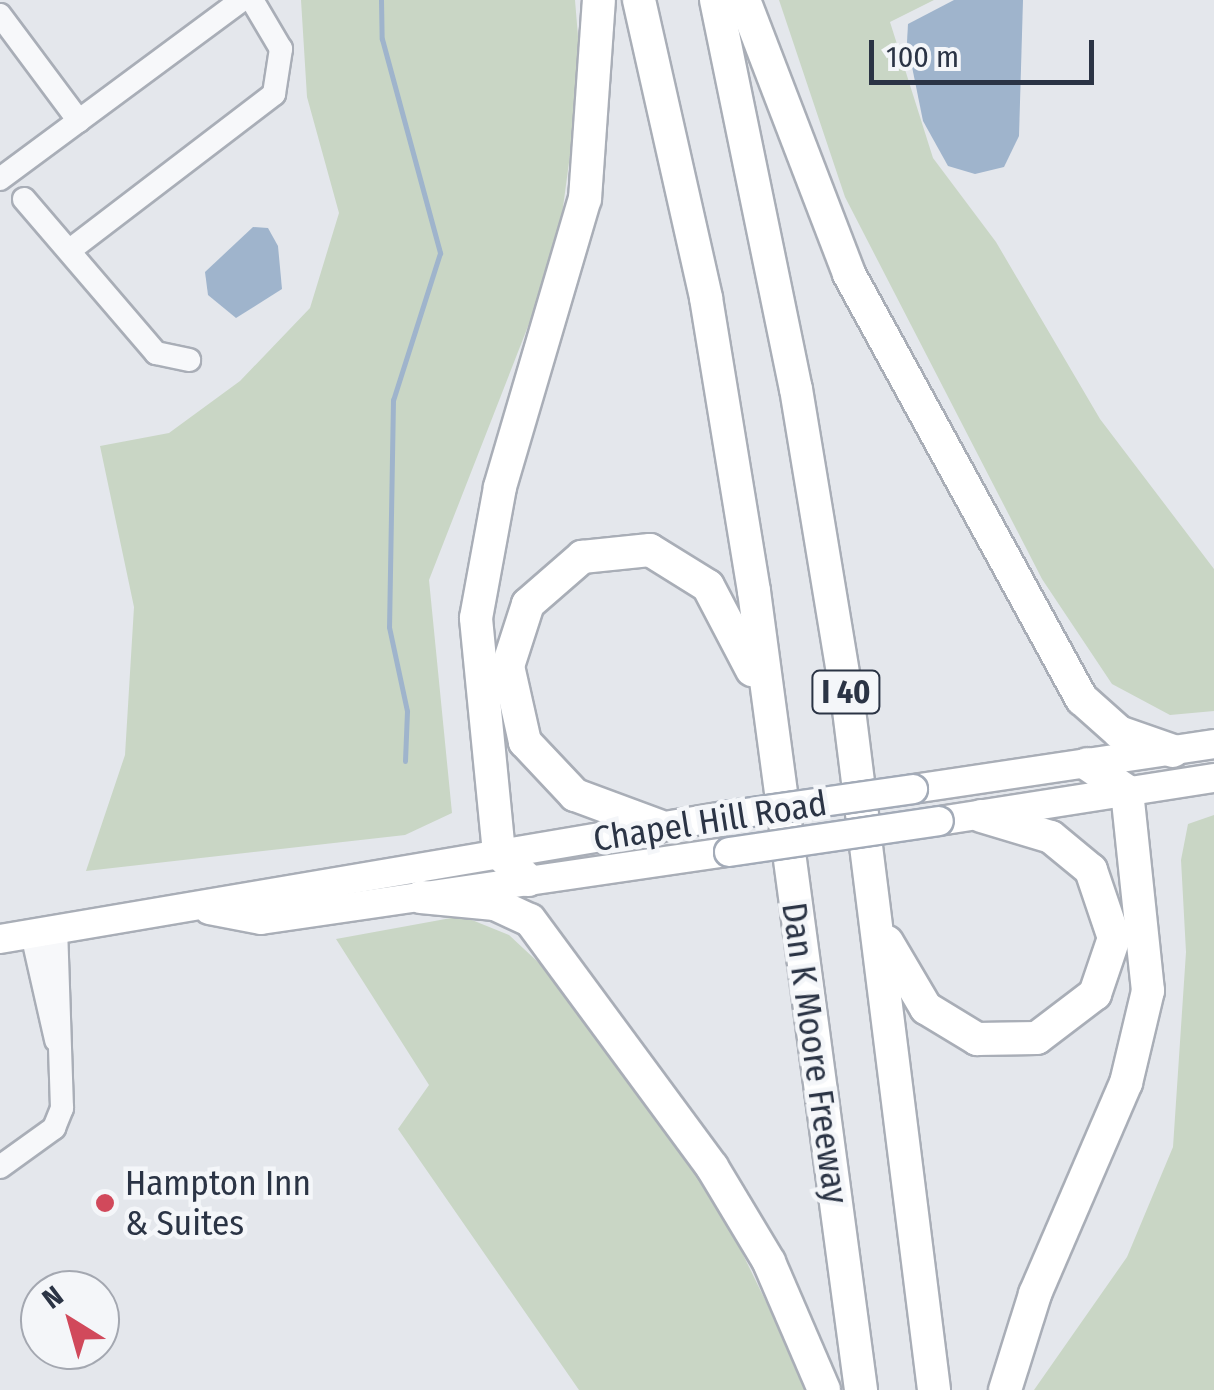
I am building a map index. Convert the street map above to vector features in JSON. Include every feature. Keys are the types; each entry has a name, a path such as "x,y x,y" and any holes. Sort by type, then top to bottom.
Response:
{"highway":[{"path":"528,880 499,853 477,659 480,579 585,199 599,0"},
{"name":"I 40","path":"639,0 706,298 770,716"},
{"name":"I 40","path":"716,0 796,389 877,920 934,1390"},
{"path":"744,0 865,306 1082,699 1119,732 1173,751"},
{"path":"659,826 575,795 525,742 508,666 521,618 546,582 609,548 650,550 688,568 725,608 770,716"},
{"name":"Dan K Moore Freeway","path":"770,716 861,1390"},
{"path":"1005,1390 1144,1016 1146,918 1128,791 1088,764"},
{"path":"877,920 915,995 965,1035 1024,1041 1084,1007 1105,979 1114,938 1101,886 1068,846 981,816"},
{"path":"420,897 494,904 530,920 712,1166 768,1262 824,1390"}],"main road":[{"name":"Chapel Hill Road","path":"0,939 209,910 256,890 1214,744"},
{"name":"Chapel Hill Road","path":"209,910 261,920 981,816 1214,778"}],"street":[{"path":"0,179 242,0"},
{"path":"70,250 274,94 281,49 252,0"},
{"path":"0,15 78,121"},
{"path":"24,199 156,354 189,360"},
{"path":"0,1168 54,1128 62,1108 56,1040 63,1006 44,932"}],"green space":[{"path":"301,0 575,0 581,73 557,252 429,580 452,813 405,835 86,871 125,755 134,607 100,446 169,433 240,381 310,308 339,213 307,97"},
{"path":"779,0 934,0 890,22 933,158 996,242 1100,419 1214,569 1214,711 1170,715 1112,684 1042,579 845,197"},
{"path":"1214,815 1214,1390 1034,1390 1127,1257 1173,1147 1186,952 1181,860 1188,824"},
{"path":"462,916 509,935 553,976 713,1193 809,1390 579,1390 398,1129 429,1085 336,939"}],"water":[{"path":"954,0 1023,0 1019,136 1004,167 975,174 948,166 923,121 907,42 908,24"},
{"path":"253,227 268,228 278,246 282,289 236,318 208,295 205,272"}],"waterway":[{"path":"381,0 382,39 440,253 393,400 389,627 407,711 405,761"}],"place":[{"name":"Hampton Inn & Suites","path":"105,1203"}]}
